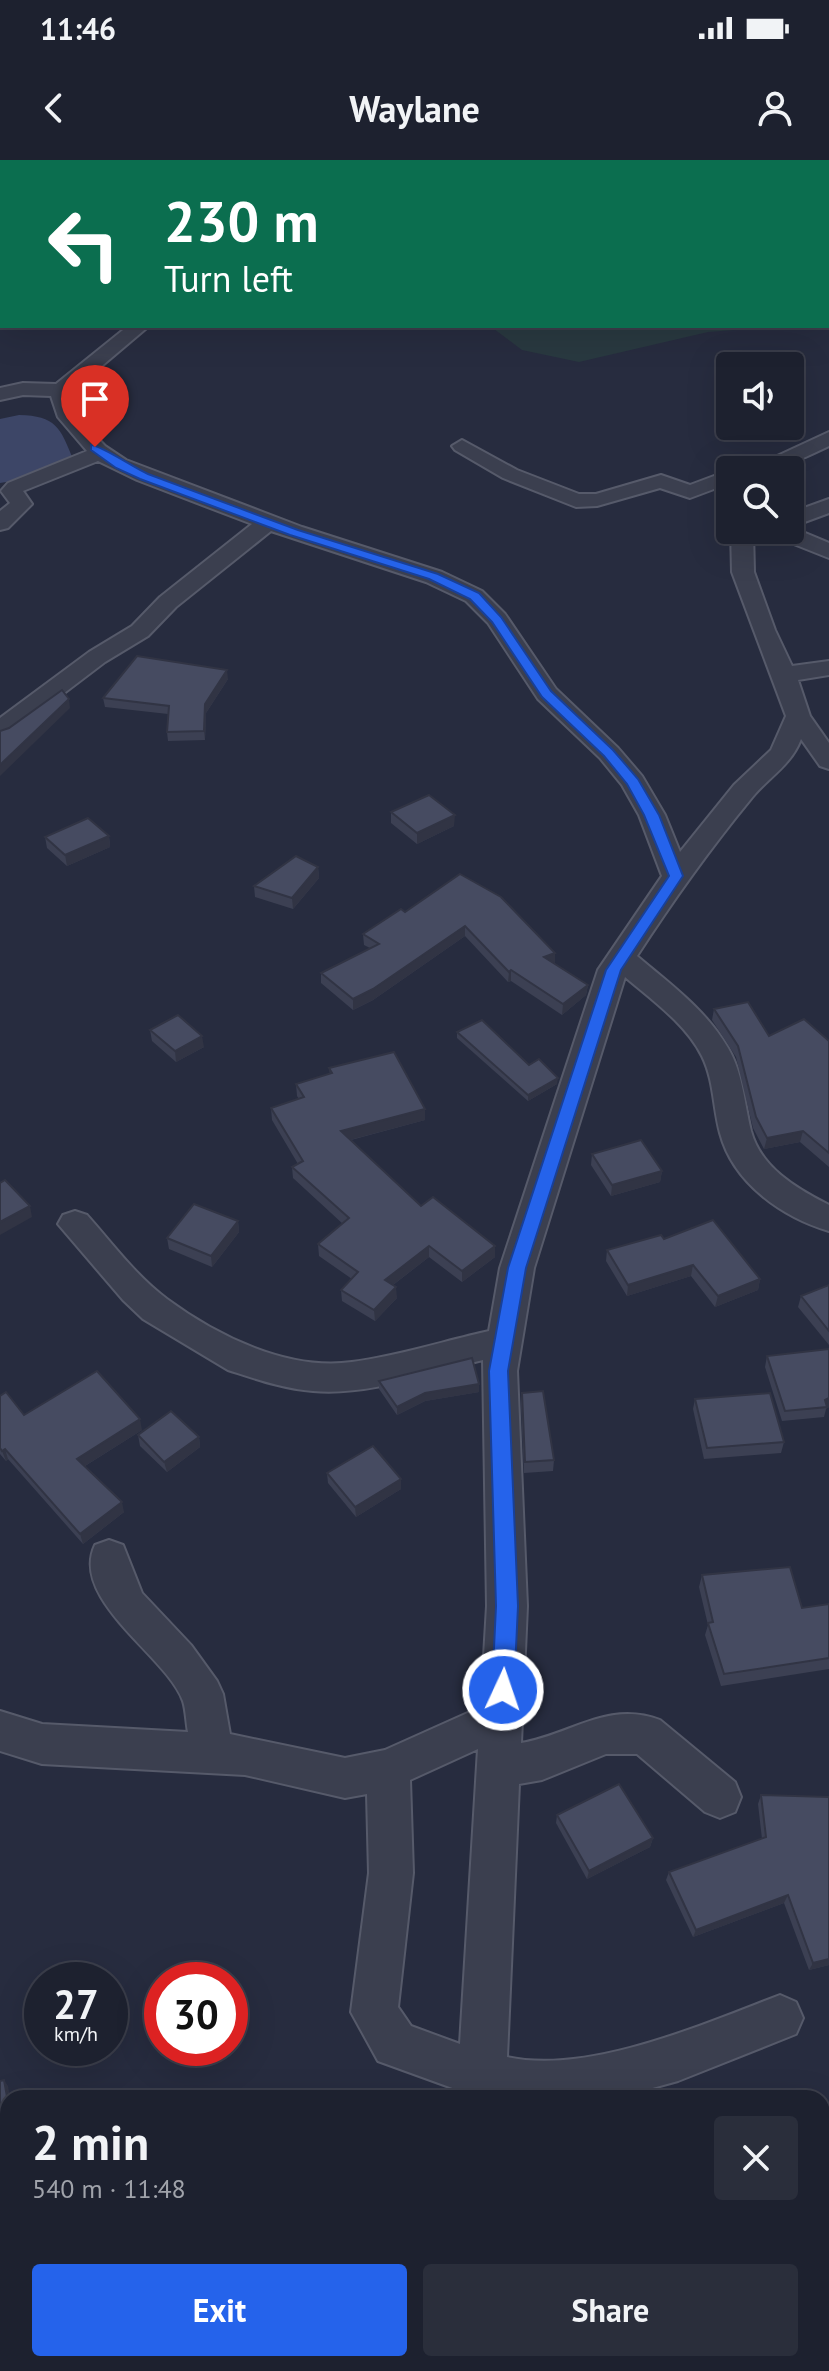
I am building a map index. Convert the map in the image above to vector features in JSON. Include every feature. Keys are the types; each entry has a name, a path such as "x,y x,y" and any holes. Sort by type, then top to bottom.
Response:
{"street":[{"path":"0,394 23,389 61,390 137,328"},
{"path":"61,390 62,407 101,453 144,476 267,523 453,584 488,607 547,694 609,753 633,782 652,815 676,876"},
{"path":"792,456 829,438"},
{"path":"462,446 510,474 576,501 597,500 661,481 690,492 716,483"},
{"path":"0,523 21,504 12,491 15,487 101,453"},
{"path":"804,515 829,505"},
{"path":"0,730 22,710 140,631 168,602 267,523"},
{"path":"804,540 829,551"},
{"path":"742,544 743,572 763,630 784,675 798,716 829,761"},
{"path":"784,675 829,668"},
{"path":"481,2086 507,1606 499,1371 521,1253 609,984 621,958 676,876 743,791 783,753 798,716"},
{"path":"621,958 698,1026 713,1048 724,1069 736,1135 747,1158 762,1178 789,1199 829,1219"},
{"path":"75,1224 155,1309 241,1360 274,1370 312,1377 351,1377 504,1341"},
{"path":"109,1557 117,1587 128,1605 177,1658 202,1694 212,1752"},
{"path":"0,1731 42,1744 245,1755 345,1778 388,1769 501,1718"},
{"path":"499,1767 542,1760 605,1734 645,1734 720,1797"},
{"path":"388,1769 391,1873 374,2012 395,2044 481,2086 513,2082 556,2084 616,2074 678,2057 780,2018"}],"shaded area":[{"path":"493,328 762,328 708,332 579,362 522,350"}],"water":[{"path":"19,415 41,418 55,425 73,459 36,477 0,483 0,419"}],"building":[{"path":"137,656 227,670 205,704 204,731 167,732 169,706 103,698"},
{"path":"62,690 69,699 0,765 0,731 9,728"},
{"path":"429,795 455,815 417,833 391,812"},
{"path":"88,818 109,836 65,855 45,837"},
{"path":"296,856 318,867 292,898 254,886"},
{"path":"460,874 501,897 555,953 544,957 588,985 563,1004 511,970 509,972 465,926 373,989 353,999 321,973 379,944 363,934 401,909 405,912"},
{"path":"748,1002 769,1036 804,1019 829,1041 829,1153 803,1131 767,1138 756,1117 738,1046 714,1009"},
{"path":"178,1015 202,1036 175,1051 150,1030"},
{"path":"482,1020 529,1065 539,1059 558,1078 528,1095 457,1032"},
{"path":"394,1052 425,1109 341,1131 421,1206 433,1197 495,1246 462,1271 429,1246 385,1280 396,1287 374,1310 341,1290 358,1272 318,1244 349,1218 292,1167 303,1161 271,1108 304,1097 296,1084 332,1073 329,1068"},
{"path":"641,1140 662,1171 612,1185 592,1154"},
{"path":"5,1180 30,1206 0,1222 0,1183"},
{"path":"194,1204 238,1221 211,1256 167,1238"},
{"path":"713,1220 760,1279 718,1296 693,1265 628,1285 607,1250 661,1235 664,1239"},
{"path":"829,1285 829,1331 801,1296"},
{"path":"829,1349 827,1407 785,1411 767,1356"},
{"path":"472,1358 479,1384 425,1393 397,1407 379,1381"},
{"path":"97,1371 140,1419 77,1459 122,1502 80,1534 5,1449 2,1451 0,1448 0,1396 6,1392 24,1415"},
{"path":"543,1391 554,1460 525,1462 522,1393"},
{"path":"770,1393 784,1442 707,1448 695,1399"},
{"path":"171,1411 199,1437 164,1462 138,1435"},
{"path":"373,1446 401,1479 355,1507 327,1473"},
{"path":"790,1567 802,1608 829,1604 829,1658 724,1674 708,1623 713,1622 702,1575"},
{"path":"619,1784 653,1838 589,1871 557,1815"},
{"path":"761,1795 829,1797 829,1959 813,1963 788,1895 696,1930 669,1872 766,1837"},
{"path":"4,2080 6,2090 0,2090 0,2081"}],"route":[{"path":"95,447 120,466 144,476 294,532 434,577 474,596 497,619 547,694 609,753 633,782 652,815 676,876 613,970 517,1268 499,1371 507,1606 503,1690"}]}
